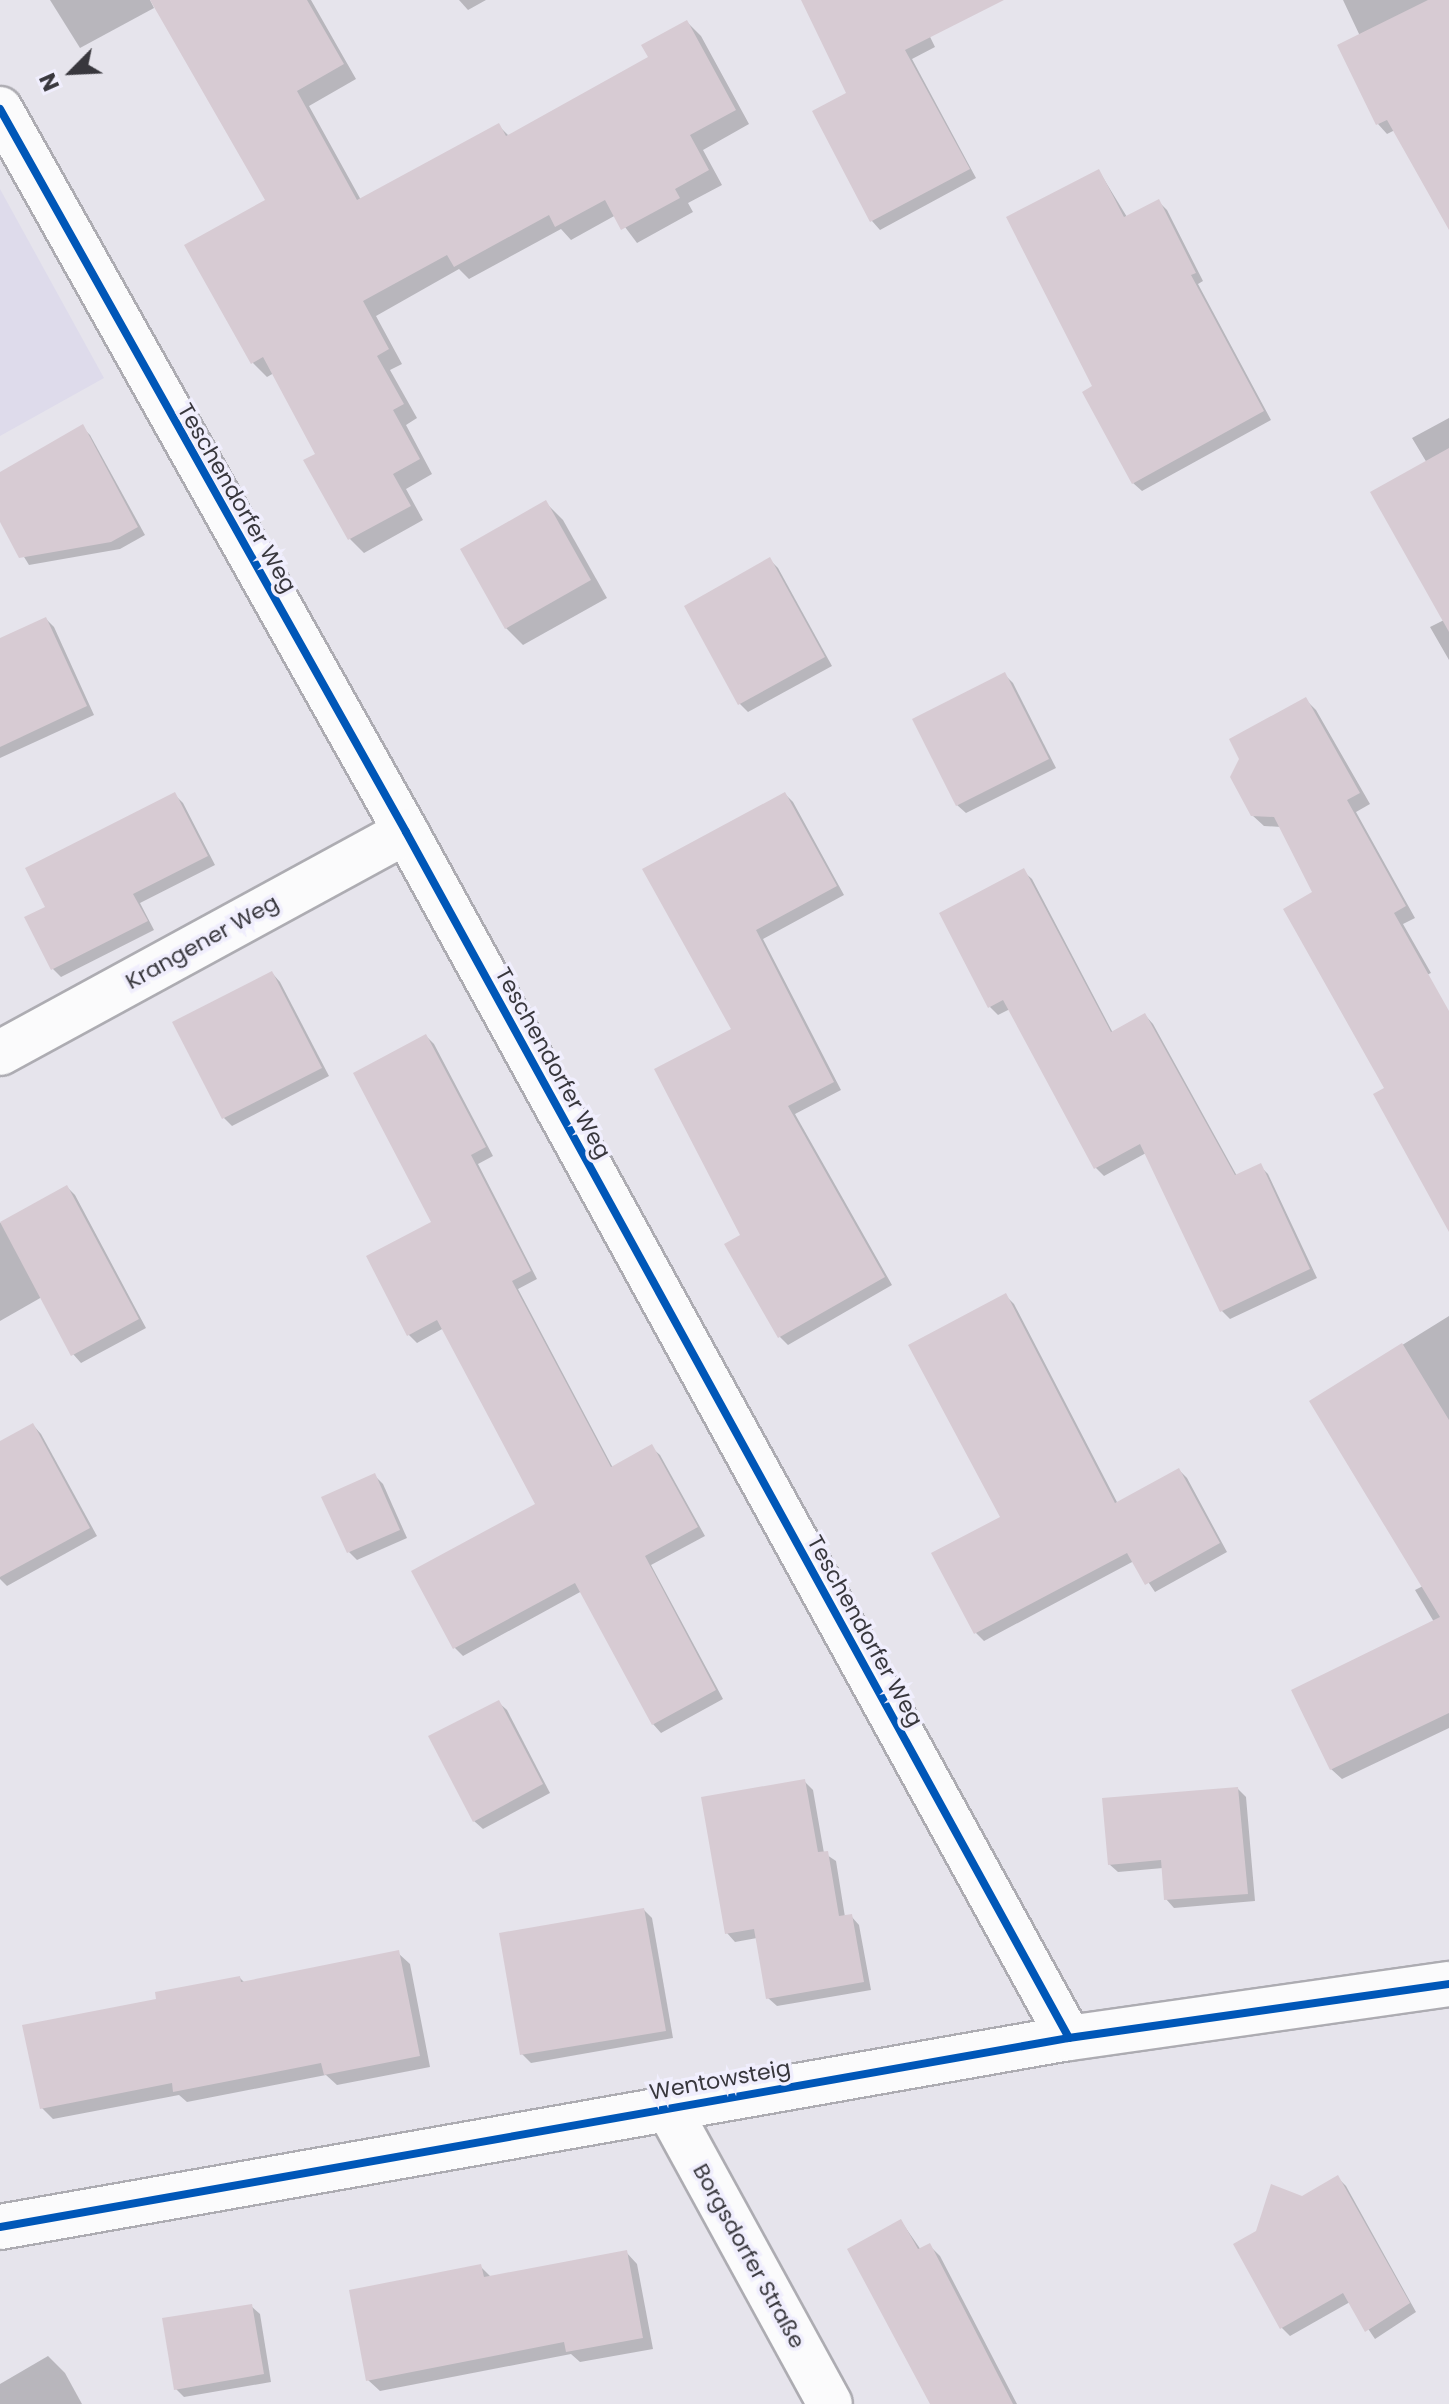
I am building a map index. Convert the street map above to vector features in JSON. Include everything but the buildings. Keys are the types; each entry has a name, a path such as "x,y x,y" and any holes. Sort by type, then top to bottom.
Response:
{"street":[{"name":"Teschendorfer Weg","path":"0,109 406,832 1069,2038"},
{"name":"Krangener Weg","path":"0,1053 406,832"},
{"name":"Wentowsteig","path":"0,2227 1069,2038 1449,1984"},
{"name":"Borgsdorfer Straße","path":"668,2108 830,2404"}],"shaded area":[{"path":"0,189 104,378 0,436"}],"cycle path":[{"path":"0,109 406,832 1069,2038"},
{"path":"0,2227 1069,2038 1449,1984"}]}
